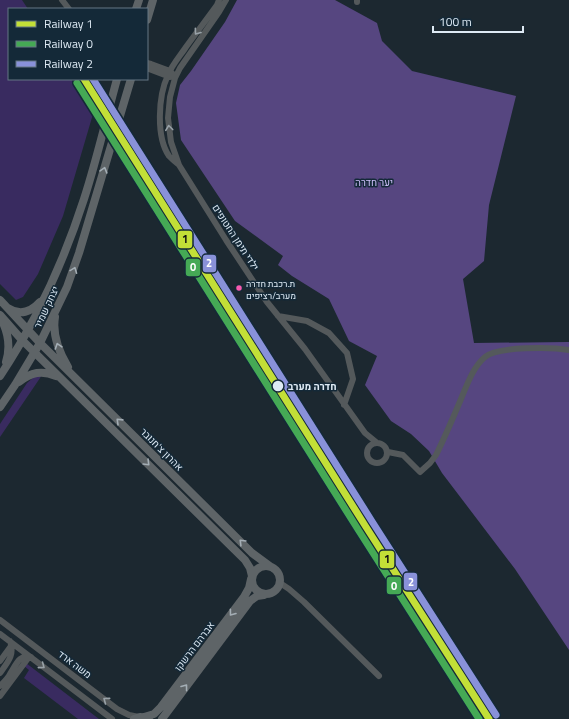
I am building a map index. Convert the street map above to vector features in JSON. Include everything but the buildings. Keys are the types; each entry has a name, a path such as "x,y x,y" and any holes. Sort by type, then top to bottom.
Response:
{"street":[{"path":"62,0 69,8"},
{"path":"148,17 153,0"},
{"name":"ילדי תימן החטופים","path":"179,165 169,156 165,146 161,132 161,106 169,74 219,0"},
{"name":"ילדי תימן החטופים","path":"226,0 180,68 176,78 170,97 168,118 171,142 179,165 267,302 305,349 344,405 365,432 376,442"},
{"path":"148,65 151,64 176,78"},
{"name":"יצחק שמיר","path":"1,375 27,331 65,251 84,198 117,80"},
{"name":"יצחק שמיר","path":"0,407 40,343 56,313 75,267 131,80"},
{"path":"2,302 16,312 24,313 36,307 44,297"},
{"name":"אהרון צ'חנובר","path":"2,302 27,331 252,553 271,567"},
{"path":"56,313 54,330 58,346 64,362 73,376"},
{"path":"0,316 6,328 9,343 7,359 1,375"},
{"name":"אהרון צ'חנובר","path":"0,316 61,379 245,560 250,568 251,577"},
{"path":"278,316 307,321 329,333 346,353 353,379 344,405"},
{"path":"388,452 403,455 420,472 430,463 436,455 473,373 485,357 492,352 559,348 569,350"},
{"path":"15,385 23,378 36,372 46,372 61,379"},
{"name":"ילדי תימן החטופים","path":"365,432 369,446"},
{"path":"376,442 382,443 387,448 388,452 384,461 377,463 374,463 368,458 367,455 369,446 376,442"},
{"path":"280,584 275,591 264,595 254,590 251,577 254,571 261,566 271,567 278,573 280,584 304,602 379,676"},
{"name":"אברהם הרשקו","path":"142,718 154,714 161,707 244,597 249,588 251,577"},
{"name":"אברהם הרשקו","path":"162,719 250,601 257,596 264,595"},
{"name":"משה ארד","path":"0,620 117,709 129,715 142,718"},
{"path":"0,634 11,644 112,719"},
{"path":"0,661 11,644"},
{"path":"0,673 11,657 11,644"},
{"path":"0,686 10,675 20,659 25,656 30,657"},
{"path":"0,696 30,657"}],"shaded area":[{"path":"0,0 22,0 27,8 8,8 8,80 72,80 93,114 63,216 38,274 23,297 16,300 0,284"},
{"path":"42,375 0,437 0,424 27,383 34,377"},
{"path":"26,663 99,719 78,719 24,678 29,670 24,666"}],"green space":[{"name":"יער חדרה","path":"237,0 335,0 377,23 382,41 412,71 516,96 489,205 484,261 463,279 474,343 569,342 569,650 515,569 442,473 429,451 411,434 391,421 365,385 377,356 349,341 329,299 292,276 278,265 283,256 235,221 181,140 176,103 180,85 225,22"}],"rail line":[{"name":"1","path":"85,80 366,527 489,719"},
{"name":"2","path":"94,80 496,715"},
{"name":"0","path":"77,83 479,719"}],"place":[{"name":"ת.רכבת חדרה מערב/רציפים","path":"239,288"},
{"name":"חדרה מערב","path":"278,386"}]}
